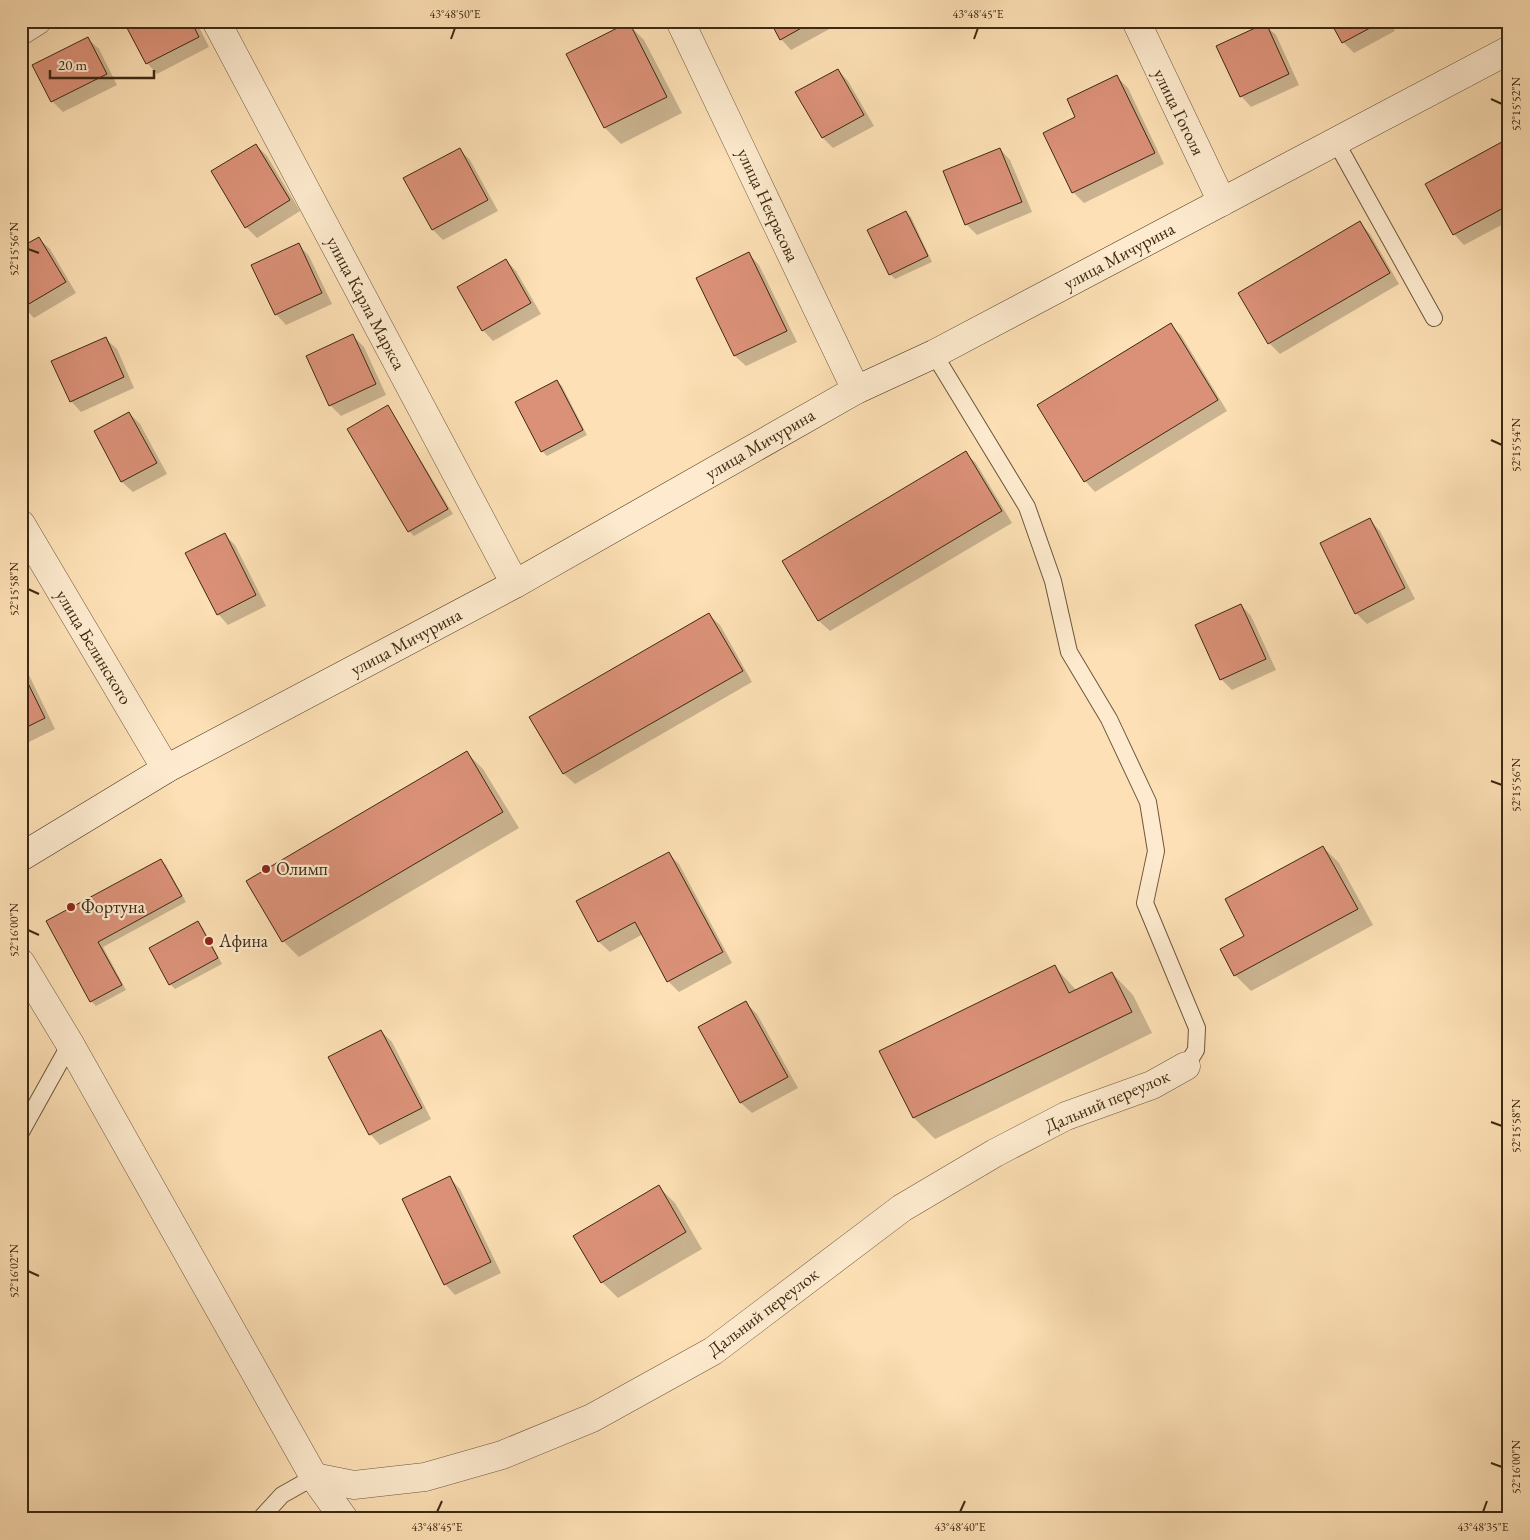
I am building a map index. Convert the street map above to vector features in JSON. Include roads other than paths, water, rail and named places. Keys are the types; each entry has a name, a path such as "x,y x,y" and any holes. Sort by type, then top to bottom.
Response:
{"street":[{"path":"21,31 36,21"},
{"name":"улица Карла Маркса","path":"216,21 516,584"},
{"name":"улица Некрасова","path":"680,21 856,390"},
{"name":"улица Гоголя","path":"1136,21 1222,202"},
{"name":"улица Мичурина","path":"21,857 166,769 516,584 856,390 934,354 1509,50"},
{"name":"улица Белинского","path":"21,524 166,769"},
{"path":"21,963 70,1044 314,1477 344,1519"},
{"name":"Дальний переулок","path":"314,1477 354,1485 425,1477 502,1455 592,1418 713,1351 902,1208 944,1183 995,1153 1066,1116 1152,1085 1186,1066"}],"lane":[{"path":"1336,142 1434,318"},
{"path":"934,354 1027,506 1052,582 1069,652 1109,719 1148,802 1156,851 1145,903 1197,1028 1196,1050 1186,1066"},
{"path":"21,1132 70,1044"},
{"path":"260,1519 282,1495 314,1477"}],"place":[{"name":"Олимп","path":"266,869"},
{"name":"Фортуна","path":"71,907"},
{"name":"Афина","path":"209,941"}]}
